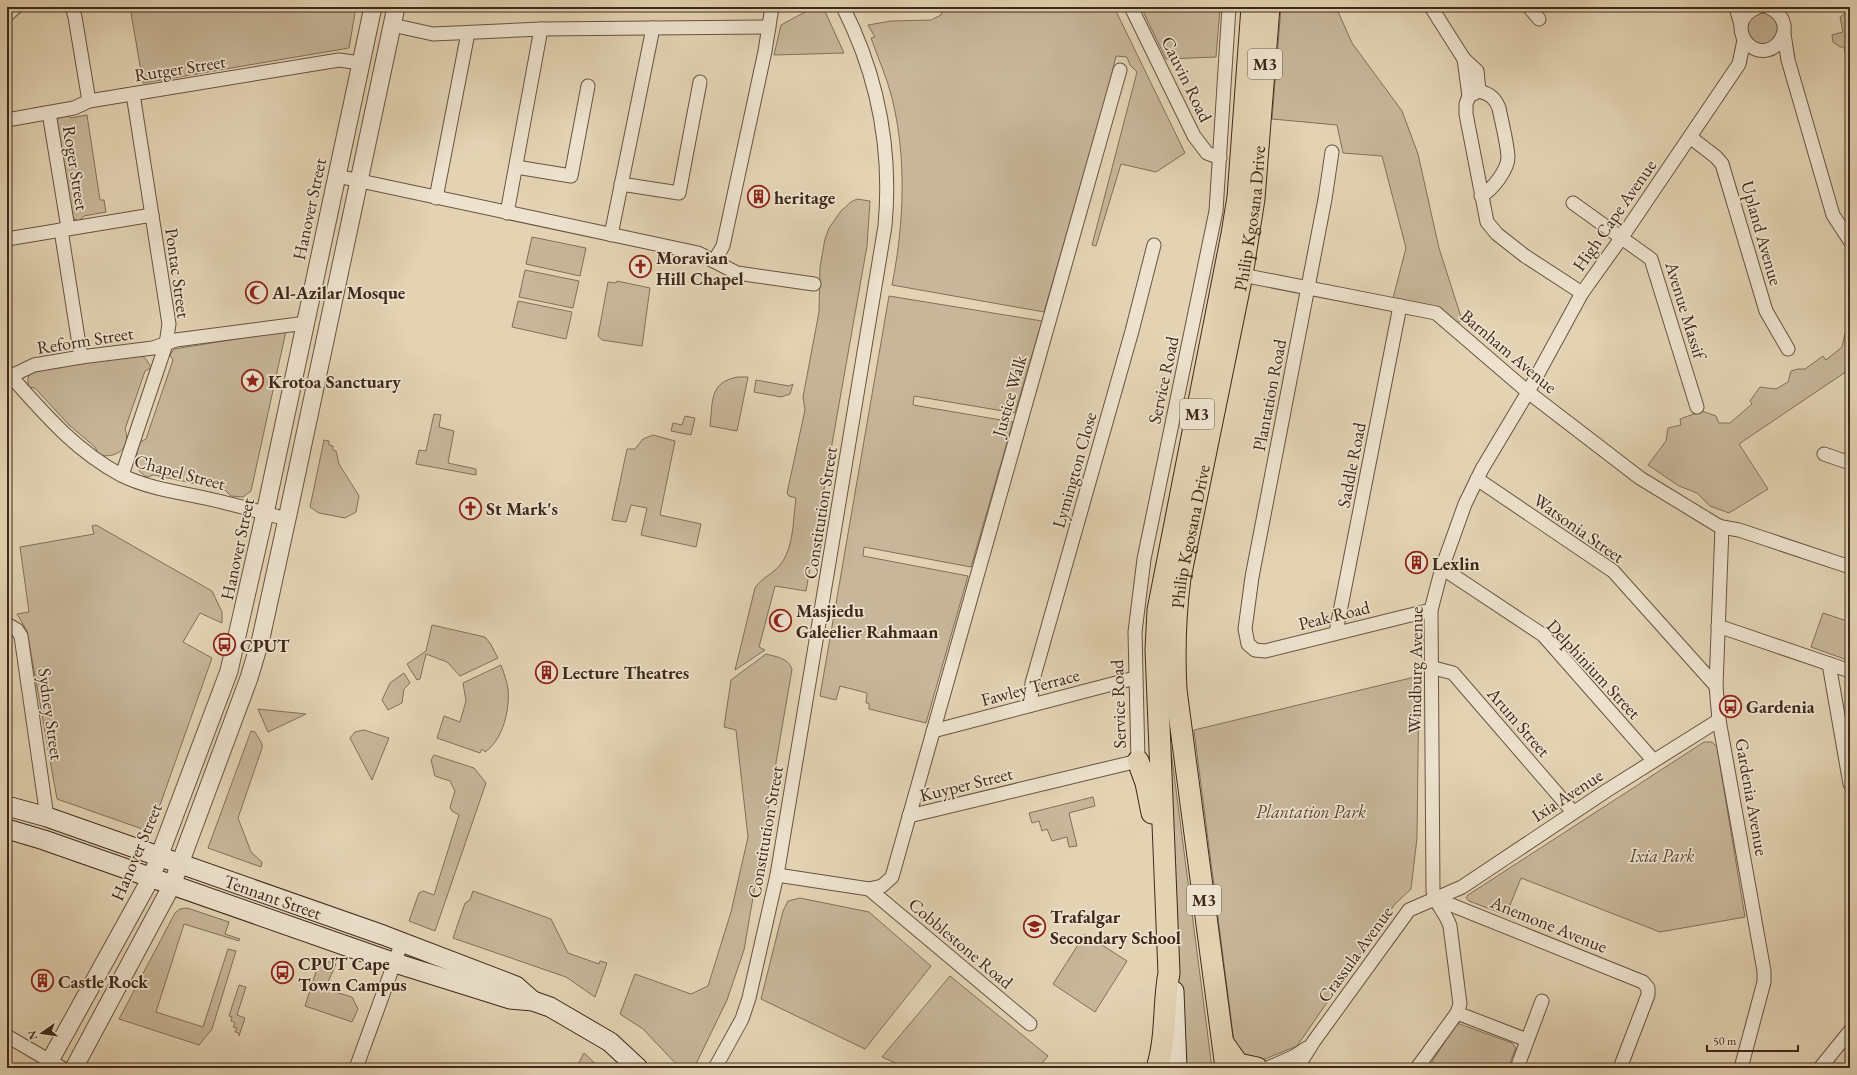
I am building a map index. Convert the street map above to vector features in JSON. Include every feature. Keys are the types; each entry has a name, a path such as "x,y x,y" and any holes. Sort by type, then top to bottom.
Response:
{"main road":[{"name":"Philip Kgosana Drive","path":"1168,973 1156,650 1158,610 1232,234 1238,191 1252,7"},
{"name":"Philip Kgosana Drive","path":"1226,1068 1224,1044 1181,733 1174,652 1176,612 1180,578 1242,275 1254,199 1269,7"},
{"path":"1138,761 1146,783 1164,871"},
{"name":"Tennant Street","path":"7,806 47,817 402,942 516,986 533,1001"},
{"name":"Tennant Street","path":"7,829 395,963 510,999 533,1001 550,1007 610,1042 638,1068"},
{"path":"1168,973 1174,990 1177,1068"},
{"name":"M3","path":"1157,1068 1163,1044 1165,990 1168,973"},
{"path":"1224,1044 1238,1064 1257,1068"}],"street":[{"path":"7,15 16,7"},
{"path":"72,7 75,16 88,101"},
{"name":"Hanover Street","path":"53,1066 92,988 151,878 229,671 265,513 373,7"},
{"path":"74,1068 172,885 249,678 261,638 396,7"},
{"path":"714,261 723,246 772,7"},
{"name":"Constitution Street","path":"715,1068 742,1020 749,998 777,875 877,284 888,191 886,145 877,100 866,62 843,7"},
{"name":"Cauvin Road","path":"1131,7 1194,136 1208,153 1220,158"},
{"name":"Service Road","path":"1138,761 1135,632 1143,566 1216,212 1230,7"},
{"path":"1431,7 1464,59 1477,71 1474,94 1466,104 1466,114 1487,222 1497,234 1525,256 1582,292"},
{"path":"1529,7 1539,19"},
{"path":"1754,9 1736,7 1744,40 1752,48 1767,49 1788,60"},
{"path":"1768,7 1775,10 1782,16 1785,25 1784,34 1788,60 1833,214 1850,241"},
{"path":"1741,25 1744,17 1754,9"},
{"path":"392,25 433,34 468,34 541,29 769,26"},
{"path":"611,235 653,28"},
{"path":"507,213 541,29"},
{"path":"436,198 468,34"},
{"name":"High Cape Avenue","path":"1739,64 1780,42 1784,34"},
{"name":"High Cape Avenue","path":"1528,392 1582,292 1622,237 1739,64 1744,40"},
{"name":"Rutger Street","path":"7,120 74,108 88,101 339,60 361,63"},
{"name":"Justice Walk","path":"910,816 1120,70"},
{"path":"621,184 679,193 700,82"},
{"path":"516,167 570,176 588,86"},
{"name":"Pontac Street","path":"122,475 166,344 169,324 133,94"},
{"path":"1474,94 1488,94 1498,104 1508,158 1502,172 1490,191 1481,196"},
{"name":"Roger Street","path":"49,113 81,357"},
{"name":"Upland Avenue","path":"1690,137 1716,157 1722,164 1766,311 1788,349"},
{"name":"Plantation Road","path":"1248,644 1245,629 1252,577 1325,199 1332,152"},
{"path":"337,176 698,253 737,273 814,284"},
{"name":"Avenue Massif","path":"1573,203 1651,259 1697,407"},
{"path":"7,239 152,214"},
{"name":"Lymington Close","path":"1031,705 1032,684 1130,338 1154,245"},
{"name":"Barnham Avenue","path":"1242,275 1436,313 1528,392 1653,487 1722,527 1739,530 1850,567"},
{"name":"Saddle Road","path":"1336,632 1400,306"},
{"name":"Reform Street","path":"9,374 34,364 153,348 176,340 306,322"},
{"name":"Chapel Street","path":"9,374 52,424 86,454 122,475 146,485 250,508 287,519"},
{"name":"Windburg Avenue","path":"1434,898 1430,667 1431,610 1442,568 1465,504 1477,479 1528,392"},
{"path":"1824,454 1850,463"},
{"name":"Watsonia Street","path":"1477,479 1613,571 1716,686"},
{"name":"Gardenia Avenue","path":"1722,527 1716,686 1719,720 1764,971 1764,982 1741,1068"},
{"name":"Delphinium Street","path":"1442,568 1542,635 1653,760"},
{"name":"Peak Road","path":"1248,644 1255,650 1265,651 1336,632 1431,610"},
{"name":"Sydney Street","path":"7,624 17,630 21,636 47,817"},
{"path":"1718,626 1850,672"},
{"path":"1829,664 1850,784"},
{"name":"Arum Street","path":"1430,667 1453,674 1573,812"},
{"name":"Fawley Terrace","path":"933,731 1135,678"},
{"name":"Ixia Avenue","path":"1434,898 1447,895 1462,887 1653,760 1719,720"},
{"name":"Kuyper Street","path":"869,889 882,886 892,876 910,816 1138,761"},
{"path":"777,875 869,889"},
{"name":"Cobblestone Road","path":"869,889 1030,1024"},
{"path":"1417,1068 1457,1013 1460,1000 1450,926 1448,919 1434,898"},
{"name":"Anemone Avenue","path":"1434,898 1643,982 1648,988 1648,995 1620,1068"},
{"name":"Crassula Avenue","path":"1297,1068 1314,1041 1403,916 1414,907 1434,898"},
{"path":"356,1068 402,942"},
{"path":"1517,1068 1542,1001"},
{"path":"1457,1013 1527,1040"},
{"path":"1820,1068 1850,1031"},
{"path":"7,1036 53,1066"},
{"name":"Crassula Avenue","path":"1268,1068 1295,1056 1314,1041"}],"green space":[{"path":"130,7 356,7 349,48 143,83"},
{"path":"814,7 823,7 844,53 774,55 781,25"},
{"path":"943,7 1114,7 1185,153 1156,172 1121,164 1096,246 1092,245 1137,72 1130,65 1127,57 1116,56 1107,94 1044,312 892,285 901,215 902,168 900,144 892,98 871,38 875,37 868,25 891,21 931,20 941,15"},
{"path":"1141,7 1196,7 1220,9 1216,57 1166,59"},
{"path":"1281,7 1336,7 1352,43 1402,111 1418,154 1439,248 1462,320 1457,323 1393,298 1406,248 1382,156 1343,153 1337,125 1272,119"},
{"path":"1850,9 1850,61 1847,60 1844,47 1840,47 1833,42 1832,35 1843,32 1840,17"},
{"path":"1763,13 1769,14 1776,20 1779,29 1778,35 1772,42 1763,45 1757,44 1750,38 1747,29 1748,23 1754,16"},
{"path":"66,114 71,118 87,115 100,200 104,200 106,212 84,216 79,221 72,218 56,120"},
{"path":"857,199 870,201 867,246 806,591 775,586 759,647 765,650 735,670 755,588 760,581 780,565 788,550 796,498 789,496 787,493 805,410 803,397 819,312 820,267 825,239 829,228 841,211"},
{"path":"532,237 586,248 580,276 526,264"},
{"path":"525,270 579,281 573,308 519,297"},
{"path":"617,281 650,288 642,346 602,340 598,336 608,282 616,283"},
{"path":"889,296 1042,321 1015,413 914,396 913,405 1013,422 971,567 864,547 863,556 968,576 926,723 869,709 869,703 866,703 867,693 840,686 836,700 820,696"},
{"path":"518,301 572,312 566,339 512,327"},
{"path":"1847,325 1850,325 1850,369 1739,444 1768,489 1729,513 1710,506 1697,493 1679,486 1648,465 1666,441 1668,428 1681,425 1680,419 1702,411 1716,416 1719,423 1730,423 1752,404 1750,401 1760,387 1776,389 1788,382 1791,371 1805,369 1823,356 1826,360 1842,347"},
{"path":"286,331 251,491 243,497 231,496 225,490 154,475 147,477 142,474 136,462 140,442 146,439 173,360 170,355 174,349"},
{"path":"134,354 145,358 151,368 145,371 125,429 127,436 126,442 121,451 117,454 105,456 99,455 95,447 69,425 35,388 29,387 28,377 35,370"},
{"path":"738,377 748,377 737,431 710,426 714,394 717,388 722,383"},
{"path":"756,380 789,386 793,384 790,394 781,397 754,392"},
{"path":"434,414 441,415 439,427 454,431 448,463 476,469 476,475 416,464 419,450 426,451"},
{"path":"685,416 695,418 691,435 671,431 673,423 682,425"},
{"path":"653,435 675,441 660,515 701,524 696,547 641,535 647,508 631,505 626,522 612,520 627,449 635,449 643,439"},
{"path":"324,440 329,441 329,445 333,446 333,450 336,451 339,464 359,496 356,512 345,518 319,513 310,507"},
{"path":"96,525 212,591 222,612 222,623 200,613 183,642 212,658 154,822 148,831 57,799 27,631 17,614 29,612 20,547 94,534 92,526"},
{"path":"1823,613 1850,622 1850,661 1811,647"},
{"path":"432,625 485,637 498,658 460,676 447,662 426,654 420,679 417,680 407,664 426,651"},
{"path":"766,654 785,660 792,669 744,950 727,1000 695,1066 679,1067 643,1029 620,1014 635,974 691,994 708,986 731,912 748,837 736,730 724,727 731,680"},
{"path":"501,665 508,689 508,706 501,732 491,747 485,752 482,749 480,753 437,738 444,716 460,722 466,701 463,683"},
{"path":"404,673 410,683 404,689 402,703 388,710 382,700 390,683"},
{"name":"Plantation Park","path":"1419,676 1417,838 1411,889 1395,904 1297,1046 1255,1063 1235,1050 1194,730"},
{"path":"258,709 306,714 268,732"},
{"path":"1167,720 1212,1068 1183,1068 1174,953"},
{"path":"364,730 389,738 372,780 350,738 355,732"},
{"path":"251,731 255,732 262,744 262,748 238,818 251,852 262,862 261,867 208,848"},
{"name":"Ixia Park","path":"1704,742 1712,742 1717,747 1745,917 1660,932 1521,878 1506,915 1469,901 1466,898 1468,895"},
{"path":"434,755 474,768 486,783 435,931 409,921 419,893 423,891 434,895 459,815 452,811 450,807 455,791 450,781 435,776 431,760"},
{"path":"1093,797 1095,806 1069,813 1077,846 1069,847 1067,837 1052,841 1047,829 1042,831 1039,821 1032,823 1029,813"},
{"path":"473,891 551,919 568,953 599,964 600,961 607,963 595,997 566,977 453,938 465,903 470,900"},
{"path":"800,898 869,912 931,966 865,1049 761,999 783,911 788,901"},
{"path":"187,908 229,922 225,934 240,939 239,941 184,924 156,1012 203,1027 228,949 236,951 212,1029 199,1045 119,1019 175,913 180,909"},
{"path":"1085,934 1127,961 1095,1012 1053,984"},
{"path":"320,959 336,964 325,989 352,997 358,1009 352,1022 305,1006"},
{"path":"950,976 1048,1056 1038,1068 907,1068 882,1057"},
{"path":"239,985 246,987 237,1015 245,1018 239,1036 239,1033 235,1032 237,1028 233,1027 235,1023 231,1021 232,1017 229,1016"},
{"path":"1457,1023 1512,1043 1516,1048 1508,1068 1428,1068"},
{"path":"584,1053 600,1068 576,1068"}],"place":[{"name":"heritage","path":"759,197"},
{"name":"Moravian Hill Chapel","path":"641,267"},
{"name":"Al-Azilar Mosque","path":"256,292"},
{"name":"Krotoa Sanctuary","path":"252,381"},
{"name":"St Mark's","path":"470,508"},
{"name":"Lexlin","path":"1416,563"},
{"name":"Masjiedu Galeelier Rahmaan","path":"780,620"},
{"name":"CPUT","path":"224,645"},
{"name":"Lecture Theatres","path":"547,672"},
{"name":"Gardenia","path":"1731,706"},
{"name":"Trafalgar Secondary School","path":"1034,926"},
{"name":"CPUT Cape Town Campus","path":"282,973"},
{"name":"Castle Rock","path":"42,981"}]}
